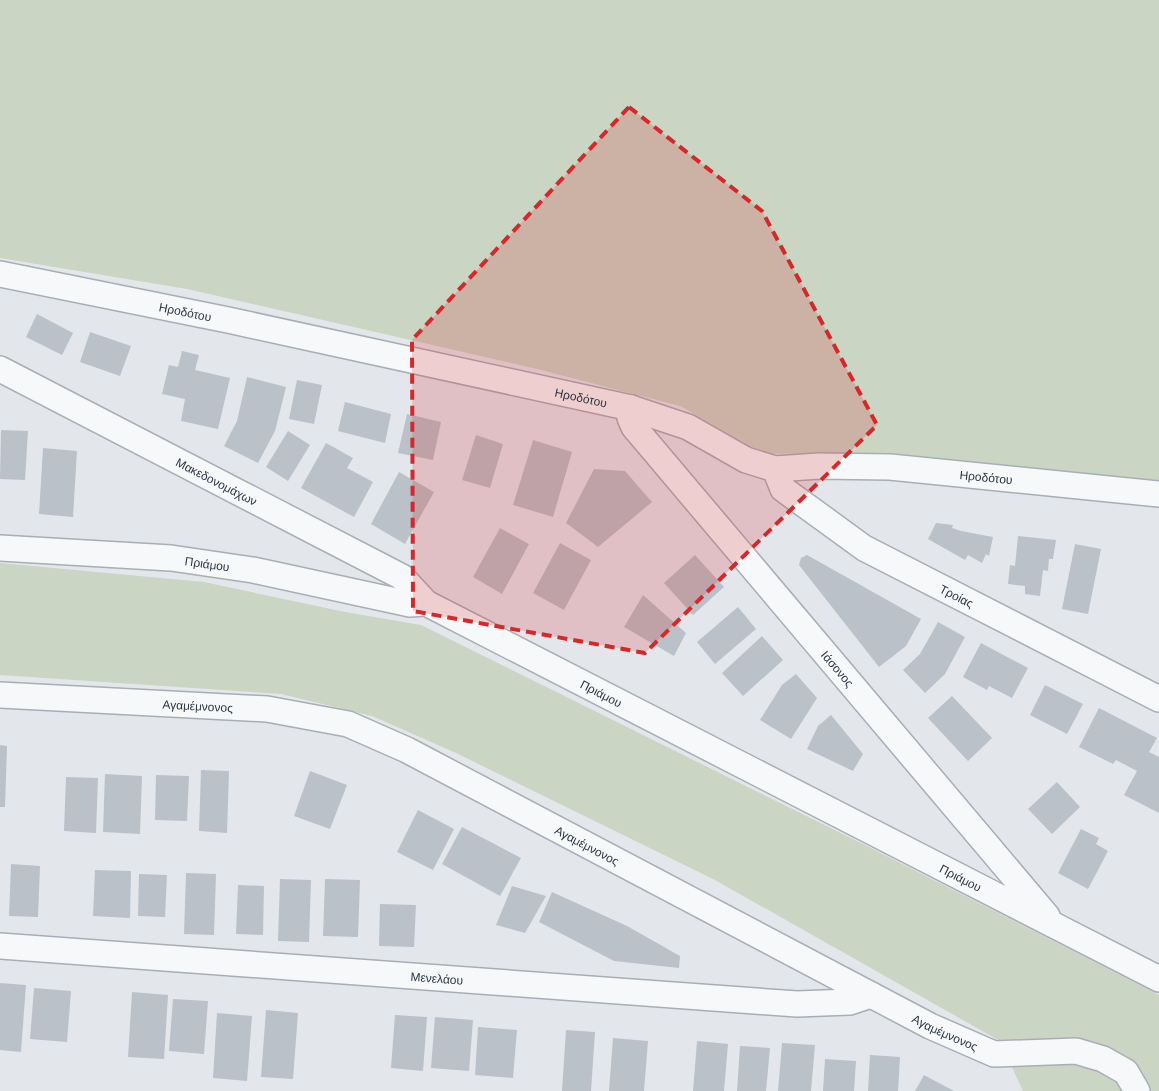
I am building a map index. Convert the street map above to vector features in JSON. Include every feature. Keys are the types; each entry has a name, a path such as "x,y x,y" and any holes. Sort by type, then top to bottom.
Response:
{"street":[{"name":"Ηροδότου","path":"0,274 228,320 631,408 688,427 746,460 775,469 819,466 890,467 1159,494"},
{"name":"Μακεδονομάχων","path":"0,369 402,577 426,603"},
{"name":"Ιάσονος","path":"631,408 630,418 634,427 1055,925"},
{"name":"Τροίας","path":"775,469 783,489 864,548 1159,699"},
{"name":"Πριάμου","path":"0,548 171,558 253,570 410,604 426,603 1159,979"},
{"name":"Αγαμέμνονος","path":"0,695 267,709 348,724 407,750 930,1026 994,1054 1076,1051 1103,1059 1126,1072 1137,1091"},
{"name":"Μενελάου","path":"0,946 797,1004 850,1002 871,995"}],"highlighted area":[{"path":"629,107 762,211 877,425 645,653 413,611 412,340"}],"green space":[{"path":"0,0 1159,0 1159,483 849,453 764,454 680,406 533,368 187,289 0,258"},
{"path":"0,563 204,582 345,612 421,625 863,844 1159,995 1159,1091 1023,1091 1000,1041 715,880 456,753 372,716 281,694 0,675"}],"building":[{"path":"37,314 73,333 62,355 26,337"},
{"path":"90,332 131,346 120,376 80,362"},
{"path":"182,351 199,355 195,370 230,378 218,429 181,421 185,399 162,394 169,365 178,367"},
{"path":"247,377 286,387 275,431 258,463 224,446 237,421"},
{"path":"297,380 322,385 314,424 289,419"},
{"path":"345,402 391,414 385,443 338,431"},
{"path":"407,414 441,422 433,460 398,453"},
{"path":"1,430 28,431 25,480 0,479"},
{"path":"288,431 310,445 288,481 266,467"},
{"path":"476,435 503,444 490,488 462,480"},
{"path":"533,440 572,452 553,517 513,505"},
{"path":"326,443 353,458 347,468 373,482 354,517 301,488"},
{"path":"43,448 77,451 73,517 39,514"},
{"path":"594,469 625,471 652,502 598,547 566,523"},
{"path":"399,472 434,492 405,544 371,524"},
{"path":"936,523 953,525 952,528 961,531 993,537 989,556 986,554 982,563 968,555 965,560 928,539"},
{"path":"500,528 529,544 502,594 473,577"},
{"path":"1018,536 1056,540 1053,559 1049,559 1048,571 1043,570 1040,596 1025,594 1025,586 1008,584 1010,565 1015,566"},
{"path":"560,543 591,560 564,610 533,593"},
{"path":"1075,544 1101,549 1088,614 1062,609"},
{"path":"695,555 724,587 693,615 664,583"},
{"path":"807,555 921,619 906,646 879,667 799,565 801,558"},
{"path":"643,595 686,633 674,656 624,627"},
{"path":"738,607 756,629 715,664 697,642"},
{"path":"938,622 965,637 945,674 925,693 903,670 920,654"},
{"path":"762,636 783,660 743,696 722,673"},
{"path":"981,643 1028,668 1012,698 989,686 987,690 963,677"},
{"path":"796,674 817,698 791,739 760,720 782,685"},
{"path":"1045,685 1083,704 1067,734 1030,715"},
{"path":"952,696 992,738 968,761 928,718"},
{"path":"1099,708 1157,738 1149,752 1159,757 1159,813 1124,795 1137,771 1116,760 1113,764 1079,747"},
{"path":"831,715 863,754 853,771 807,749 818,726"},
{"path":"0,745 7,746 5,807 0,807"},
{"path":"201,770 229,771 227,833 199,831"},
{"path":"310,771 347,785 330,829 294,816"},
{"path":"105,774 142,776 140,834 103,832"},
{"path":"156,775 189,776 187,821 155,820"},
{"path":"66,777 98,778 96,833 64,831"},
{"path":"1057,782 1080,807 1052,834 1028,809"},
{"path":"418,810 454,829 433,870 397,852"},
{"path":"462,827 521,858 500,896 442,864"},
{"path":"1081,829 1099,838 1096,844 1108,851 1088,889 1058,873"},
{"path":"11,864 40,866 38,917 9,916"},
{"path":"95,870 131,871 130,918 93,916"},
{"path":"186,873 216,874 214,935 184,934"},
{"path":"139,874 167,875 165,917 138,916"},
{"path":"280,879 311,880 309,942 278,941"},
{"path":"325,879 360,880 358,937 323,936"},
{"path":"238,885 264,886 263,935 236,934"},
{"path":"512,886 546,896 525,933 496,925"},
{"path":"552,892 627,926 680,956 679,968 614,961 539,922"},
{"path":"380,904 416,905 414,947 379,946"},
{"path":"0,983 26,985 21,1052 0,1050"},
{"path":"34,988 71,991 67,1042 30,1039"},
{"path":"132,992 168,995 164,1059 128,1057"},
{"path":"173,999 208,1001 204,1054 169,1051"},
{"path":"266,1010 298,1013 293,1079 261,1077"},
{"path":"217,1013 252,1016 247,1081 213,1078"},
{"path":"395,1015 427,1017 423,1071 391,1068"},
{"path":"435,1017 473,1020 469,1071 431,1068"},
{"path":"478,1027 517,1030 513,1078 475,1075"},
{"path":"566,1030 595,1032 591,1091 562,1091"},
{"path":"613,1038 648,1041 644,1091 609,1091"},
{"path":"697,1041 728,1044 724,1091 693,1091"},
{"path":"782,1043 815,1045 811,1091 778,1091"},
{"path":"740,1046 770,1048 766,1091 737,1091"},
{"path":"870,1055 900,1057 898,1091 868,1091"},
{"path":"825,1059 856,1061 854,1091 823,1091"},
{"path":"924,1075 954,1091 915,1091"}]}
